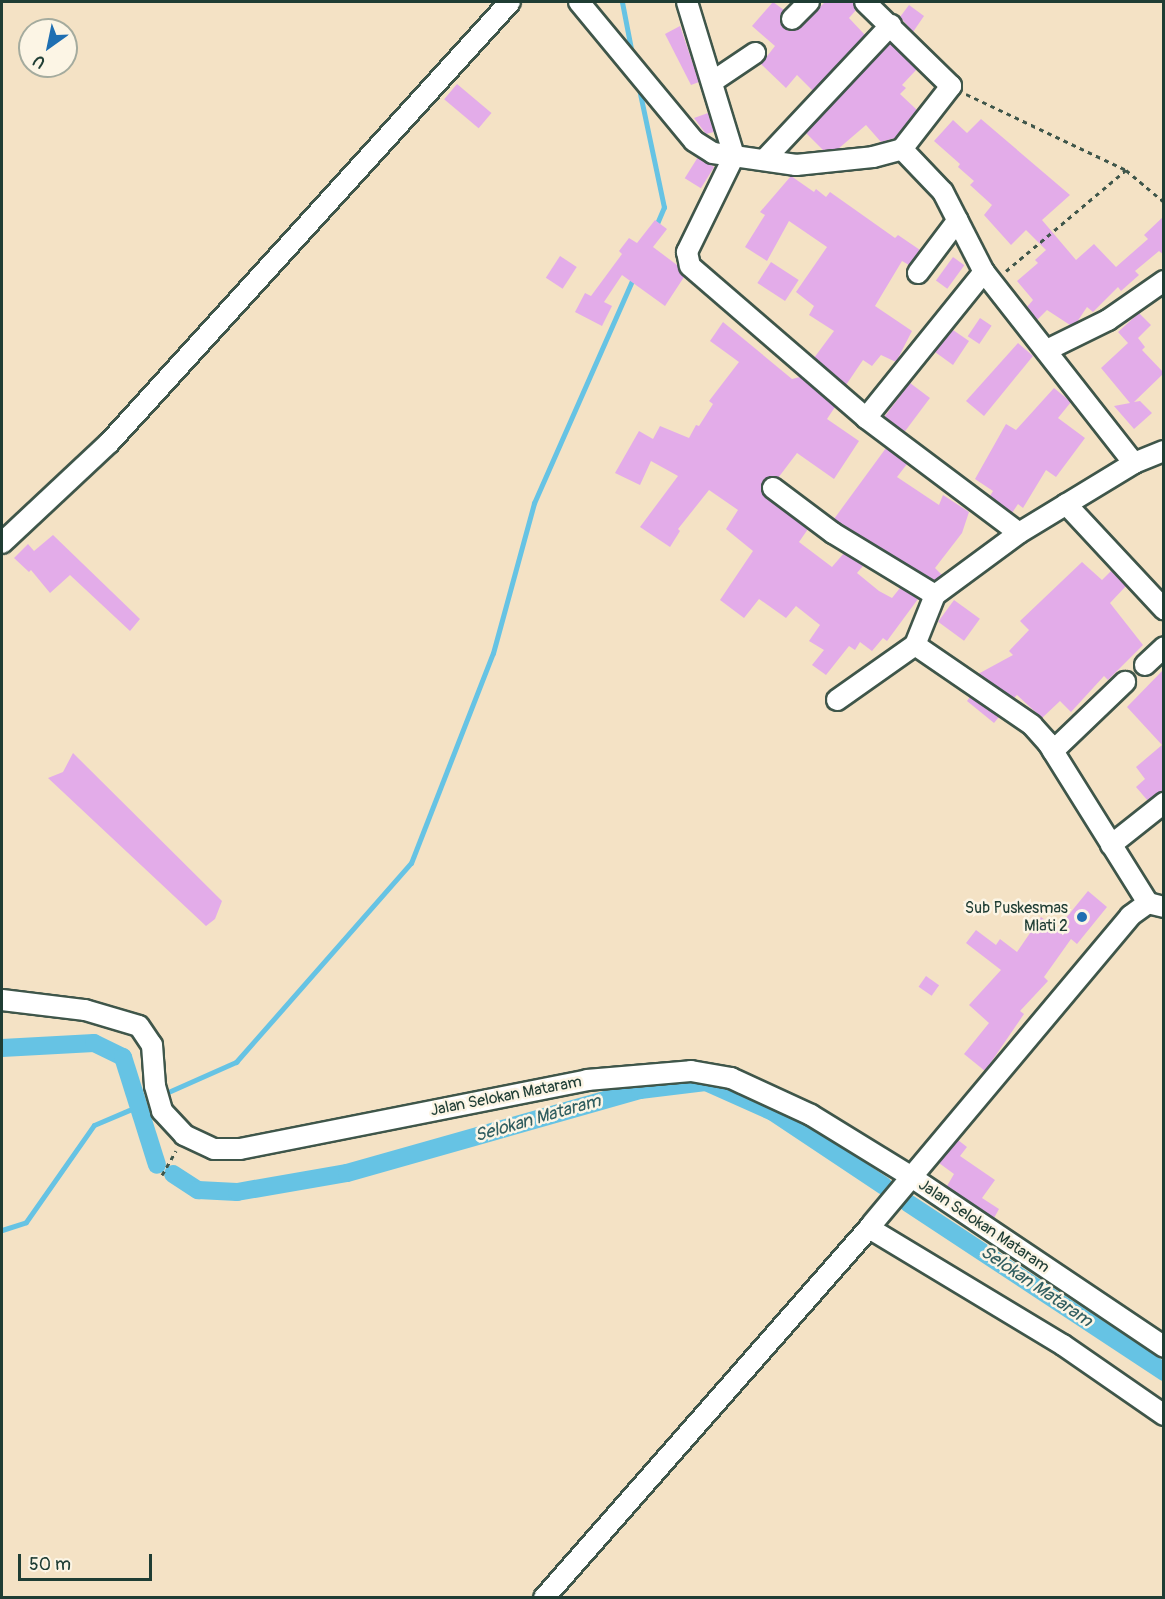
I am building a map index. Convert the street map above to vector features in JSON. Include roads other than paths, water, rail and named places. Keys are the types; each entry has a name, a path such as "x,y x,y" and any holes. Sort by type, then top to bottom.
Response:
{"street":[{"path":"2,543 109,443 510,2"},
{"path":"579,2 694,141 713,153 796,165 873,157 902,149 951,86 865,2"},
{"path":"687,2 734,156 687,252 690,266 866,418 1019,532"},
{"path":"792,20 810,2"},
{"path":"765,159 891,26"},
{"path":"712,82 755,53"},
{"path":"902,149 943,192 988,277 1134,463"},
{"path":"918,273 958,220"},
{"path":"866,418 988,277"},
{"path":"1047,350 1108,320 1164,281"},
{"path":"837,700 915,645 935,595 1019,532 1134,463 1164,451"},
{"path":"773,488 834,533 935,595"},
{"path":"1066,504 1164,609"},
{"path":"544,1598 870,1226 1130,916 1156,905 1110,845 1053,751 1013,709 915,645"},
{"path":"1145,665 1164,646"},
{"path":"1053,751 1125,682"},
{"path":"1110,845 1164,803"},
{"name":"Jalan Selokan Mataram","path":"2,1000 85,1010 139,1026 152,1045 155,1086 162,1110 184,1135 214,1149 240,1149 587,1080 691,1071 731,1078 812,1115 904,1183 1164,1347"},
{"path":"870,1226 1063,1345 1164,1415"}],"waterway":[{"path":"622,2 632,54"},
{"path":"638,84 664,207 656,226"},
{"path":"166,1093 236,1062 411,863 493,653 534,503 634,276"},
{"name":"Selokan Mataram","path":"2,1048 94,1043 123,1057 157,1165"},
{"name":"Selokan Mataram","path":"173,1174 198,1190 237,1192 347,1173 640,1090 706,1082 773,1112 884,1186"},
{"path":"2,1230 26,1222 94,1125 129,1110"},
{"name":"Selokan Mataram","path":"908,1203 1164,1372"}],"place":[{"name":"Sub Puskesmas Mlati 2","path":"1082,917"}]}
